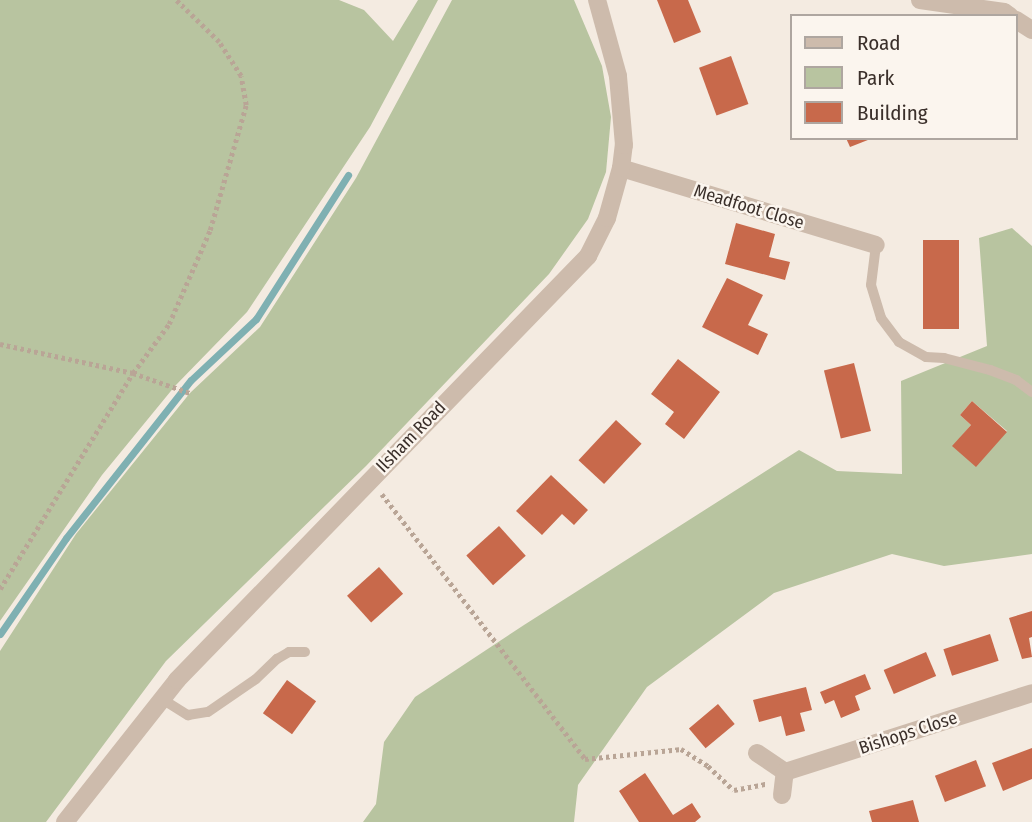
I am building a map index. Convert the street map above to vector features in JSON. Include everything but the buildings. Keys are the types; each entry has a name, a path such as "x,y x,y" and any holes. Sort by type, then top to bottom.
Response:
{"street":[{"name":"Ilsham Road","path":"65,822 162,699 588,256 607,218 621,169 624,115 618,76 597,0"},
{"path":"920,0 999,14"},
{"name":"Meadfoot Close","path":"621,169 876,245"},
{"name":"Bishops Close","path":"783,783 1032,693"},
{"path":"757,753 783,783"}],"lane":[{"path":"876,245 872,285 881,318 898,342 926,357 944,358 990,370 1016,380 1032,392"},
{"path":"162,699 188,715 208,712 256,679 277,659 289,652 305,652"}],"path":[{"path":"0,589 133,373 169,324 210,230 246,106 241,76 219,42 176,0"},
{"path":"0,344 133,373 190,393"},
{"path":"371,479 585,758 681,749 708,766 734,790 783,783"}],"green space":[{"path":"0,0 339,0 364,10 393,41 418,0 438,0 370,127 247,312 175,386 102,475 0,621"},
{"path":"452,0 574,0 602,66 611,117 606,172 588,219 549,274 366,466 166,661 46,822 0,822 0,651 76,534 190,393 260,327 356,178"},
{"path":"1012,228 1032,246 1032,554 944,566 892,554 774,593 647,687 578,785 574,822 363,822 376,804 384,742 415,697 524,625 799,450 837,471 902,474 901,381 987,346 979,238","holes":["972,401 1007,431 976,466 953,446 971,425 960,415"]}],"waterway":[{"path":"0,634 66,538 191,380 256,319 348,175"}]}
